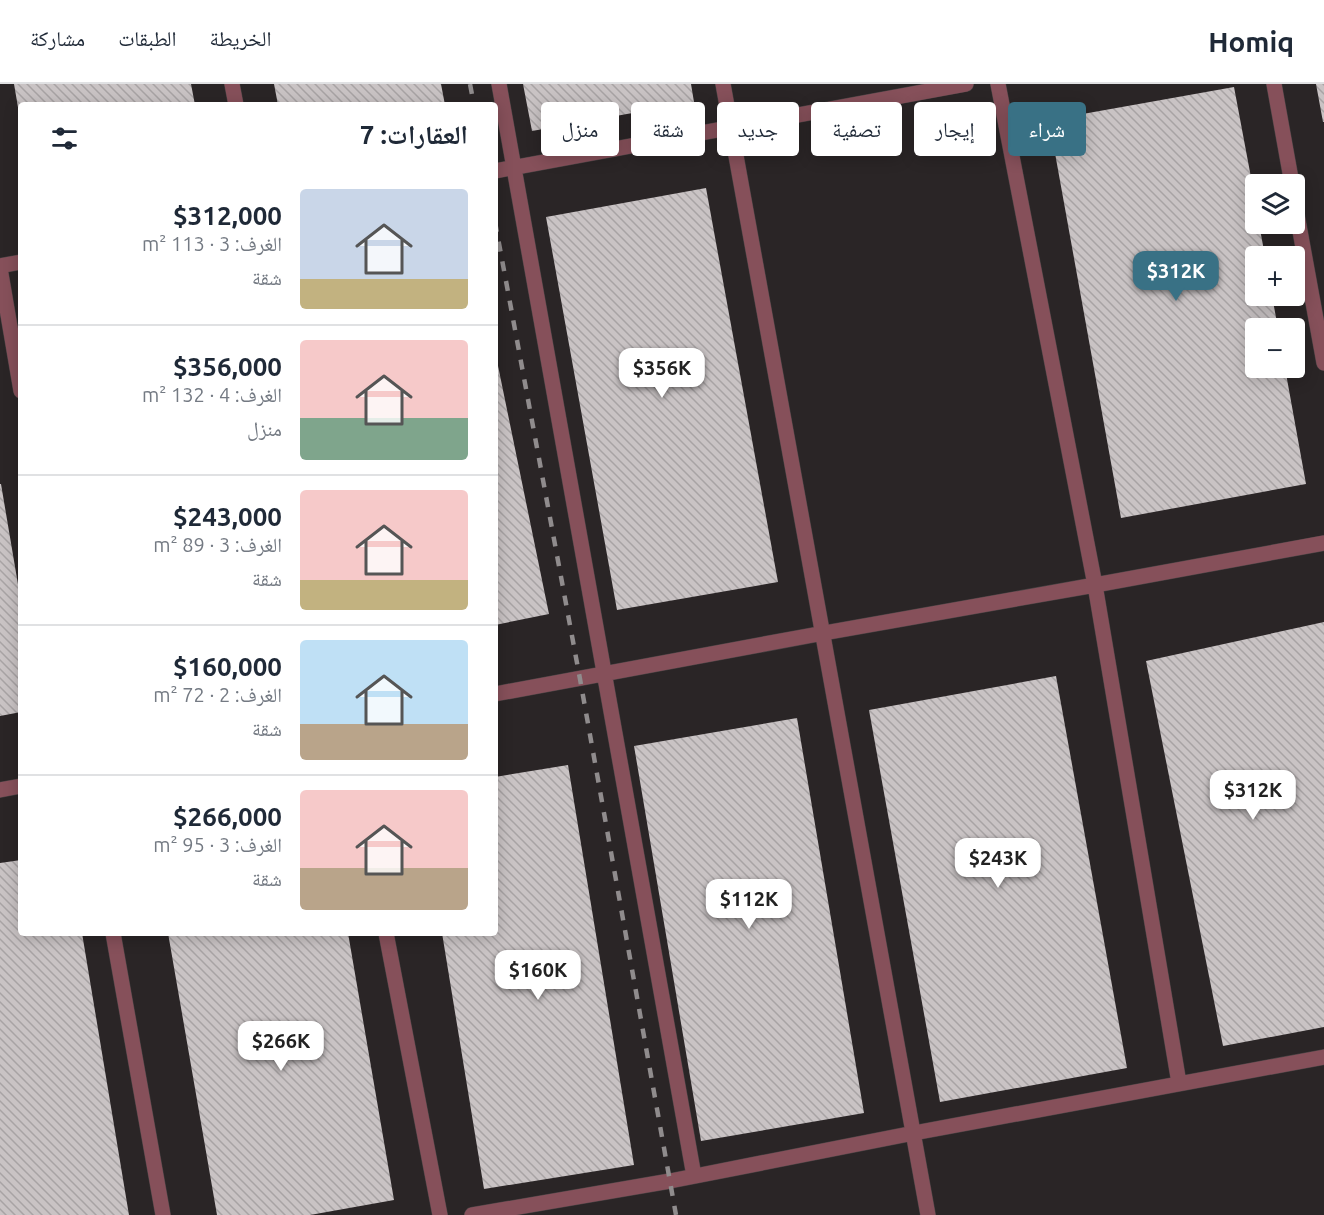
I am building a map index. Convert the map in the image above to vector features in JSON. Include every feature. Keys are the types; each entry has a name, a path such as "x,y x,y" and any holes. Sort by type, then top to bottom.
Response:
{"lane":[{"path":"232,84 235,102"},
{"path":"499,84 694,1176"},
{"path":"723,84 726,102"},
{"path":"799,115 966,84"},
{"path":"998,84 1095,585 1179,1083"},
{"path":"1274,84 1290,174"},
{"path":"498,171 717,130"},
{"path":"736,156 928,1215"},
{"path":"1301,234 1324,363"},
{"path":"18,263 0,267 18,373"},
{"path":"498,693 1324,543"},
{"path":"0,790 18,787"},
{"path":"114,936 163,1215"},
{"path":"387,936 440,1215"},
{"path":"472,1215 694,1176 1324,1057"}],"building":[{"path":"14,84 191,84 194,102 18,102 18,107"},
{"path":"274,84 441,84 444,102 277,102"},
{"path":"523,84 691,84 694,102 631,102 631,113 619,115 619,102 541,102 541,129 532,131"},
{"path":"1316,84 1324,84 1324,122 1323,122"},
{"path":"1234,87 1250,174 1245,174 1245,234 1261,234 1263,246 1245,246 1245,306 1274,306 1276,318 1245,318 1245,378 1287,378 1306,484 1121,518 1056,156 1086,156 1086,113"},
{"path":"706,188 778,582 617,610 546,217"},
{"path":"498,366 549,614 498,624"},
{"path":"1,484 18,584 18,713 0,716"},
{"path":"1324,622 1324,1027 1223,1046 1146,661"},
{"path":"1056,676 1127,1068 940,1102 869,710"},
{"path":"797,718 864,1113 701,1141 634,746"},
{"path":"568,765 634,1165 484,1189 442,936 498,936 498,777"},
{"path":"18,860 18,936 82,936 129,1215 0,1215 0,863"},
{"path":"169,936 349,936 394,1200 310,1215 217,1215"}],"railway":[{"path":"470,84 473,102"},
{"path":"498,238 676,1215"}]}
